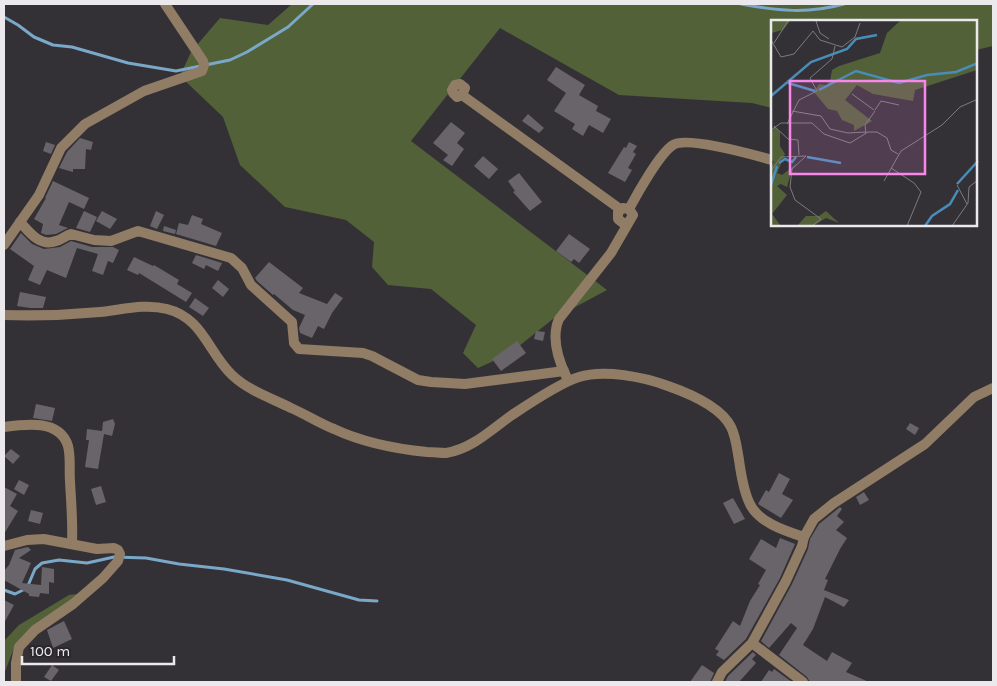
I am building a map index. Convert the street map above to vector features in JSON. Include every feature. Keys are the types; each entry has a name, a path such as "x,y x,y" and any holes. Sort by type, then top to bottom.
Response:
{"street":[{"path":"4,245 39,196 62,148 85,124 144,91 202,70 203,61 165,4"},
{"path":"462,96 625,209"},
{"path":"568,381 558,351 556,338 557,324 611,253 627,223 623,223 618,219 618,212 625,209 664,154 675,143 683,142 722,146 771,160"},
{"path":"20,222 36,239 42,242 55,242 70,234 94,240 113,241 138,231 232,258 242,268 251,285 292,322 294,343 299,349 363,353 418,380 431,382 465,384 564,371"},
{"path":"4,315 99,312 147,306 165,308 180,314 195,324 224,367 251,389 332,429 358,438 423,451 445,453 464,447 490,432 513,414 568,381 587,376 612,374 644,378 694,396 722,416 731,426 749,504 764,519 791,533 804,537"},
{"path":"717,682 722,672 752,642 786,580 802,546 804,537 814,519 834,503 919,448 974,397 993,388"},
{"path":"4,427 25,424 44,426 53,428 62,435 69,454 73,515 72,543"},
{"path":"6,547 27,540 44,539 97,549 116,549 119,552 120,558 103,578 73,604 35,630 23,643 17,654 16,682"},
{"path":"752,642 803,682"}],"green space":[{"path":"292,4 993,4 993,46 977,50 977,20 771,20 771,108 752,103 619,95 500,28 411,141 607,290 553,319 509,354 478,368 463,353 476,325 431,289 388,285 372,267 374,242 346,220 285,207 240,165 223,117 180,76 191,52 220,18 268,25"},
{"path":"77,594 67,607 14,648 4,674 4,641 19,625 69,595"}],"building":[{"path":"556,67 585,85 579,95 598,106 596,111 611,119 603,133 589,125 583,136 572,129 575,124 554,111 566,93 547,80"},
{"path":"528,114 544,128 539,133 522,121"},
{"path":"451,122 465,133 457,143 464,149 452,166 443,160 448,155 433,143"},
{"path":"80,138 93,142 91,150 86,149 85,169 73,169 73,172 59,168 67,152"},
{"path":"46,142 55,145 51,154 43,151"},
{"path":"629,142 637,146 633,152 636,154 628,168 632,170 625,182 608,173"},
{"path":"483,156 498,169 489,179 474,166"},
{"path":"519,173 542,202 530,211 513,192 515,191 508,181"},
{"path":"53,181 89,198 84,209 69,202 59,225 68,228 56,234 46,235 41,233 43,224 34,219"},
{"path":"84,211 97,217 90,232 76,228"},
{"path":"102,211 117,219 110,229 96,221"},
{"path":"156,211 164,215 157,229 150,226"},
{"path":"192,215 203,219 201,224 222,233 216,246 176,234 179,223 188,225"},
{"path":"164,226 176,230 175,234 163,231"},
{"path":"21,233 32,244 44,249 60,247 71,241 92,247 113,247 119,250 113,263 108,261 103,275 92,271 98,254 77,248 66,278 47,270 40,285 28,280 34,266 10,249"},
{"path":"569,234 590,249 579,263 574,259 571,262 556,251"},
{"path":"196,255 222,263 218,271 206,265 204,269 192,263"},
{"path":"134,257 154,265 179,280 177,284 192,293 186,302 139,273 138,275 127,270"},
{"path":"269,262 303,288 299,293 327,304 335,293 343,298 332,313 324,329 318,326 312,338 300,333 299,328 305,315 293,310 255,278"},
{"path":"218,280 229,289 223,297 212,288"},
{"path":"20,292 46,297 43,308 17,306"},
{"path":"195,298 209,308 203,316 189,307"},
{"path":"536,331 545,332 543,341 534,339"},
{"path":"517,341 526,353 501,371 492,359"},
{"path":"36,404 55,408 52,421 33,418"},
{"path":"113,419 115,424 112,436 104,434 98,469 85,467 89,440 86,440 87,429 102,431 103,422"},
{"path":"910,423 919,428 915,435 906,429"},
{"path":"11,449 20,456 13,464 4,456"},
{"path":"779,473 790,479 782,494 793,500 781,518 758,504 766,490 769,492"},
{"path":"19,480 29,485 24,495 14,489"},
{"path":"101,486 106,502 96,505 91,489"},
{"path":"4,487 17,494 10,506 18,511 4,534"},
{"path":"864,492 869,500 860,505 856,497"},
{"path":"733,498 745,519 734,524 723,503"},
{"path":"840,507 842,509 837,516 844,522 836,530 847,538 825,579 828,580 824,590 849,600 844,607 825,597 813,629 803,645 827,661 832,652 852,663 846,672 869,682 810,682 807,677 779,655 797,628 791,623 769,648 761,641 792,584 808,549 810,539 819,524"},
{"path":"31,510 43,513 40,524 28,521"},
{"path":"780,538 795,544 780,578 746,639 724,660 716,655 719,651 715,649 733,621 740,626 766,570 749,559 761,539 776,548"},
{"path":"28,547 31,550 19,558 31,563 22,583 41,585 42,567 54,569 54,583 49,582 49,594 40,593 39,597 29,596 29,594 4,580 4,571 9,565 15,550"},
{"path":"4,600 14,605 4,623"},
{"path":"64,621 72,639 53,648 47,630"},
{"path":"753,652 756,655 752,659 756,663 739,682 725,682 728,676"},
{"path":"52,665 59,670 51,681 44,677"},
{"path":"702,665 714,673 710,682 690,682"},
{"path":"774,669 792,682 761,682 769,670 772,672"}],"waterway":[{"path":"4,17 34,37 53,45 72,47 128,63 176,71 230,60 247,52 288,27 313,4"},
{"path":"741,4 793,10 818,9 844,4"},
{"path":"4,590 15,594 27,588 35,569 42,563 59,560 87,563 114,557 146,558 224,569 287,580 359,600 377,601"}]}
